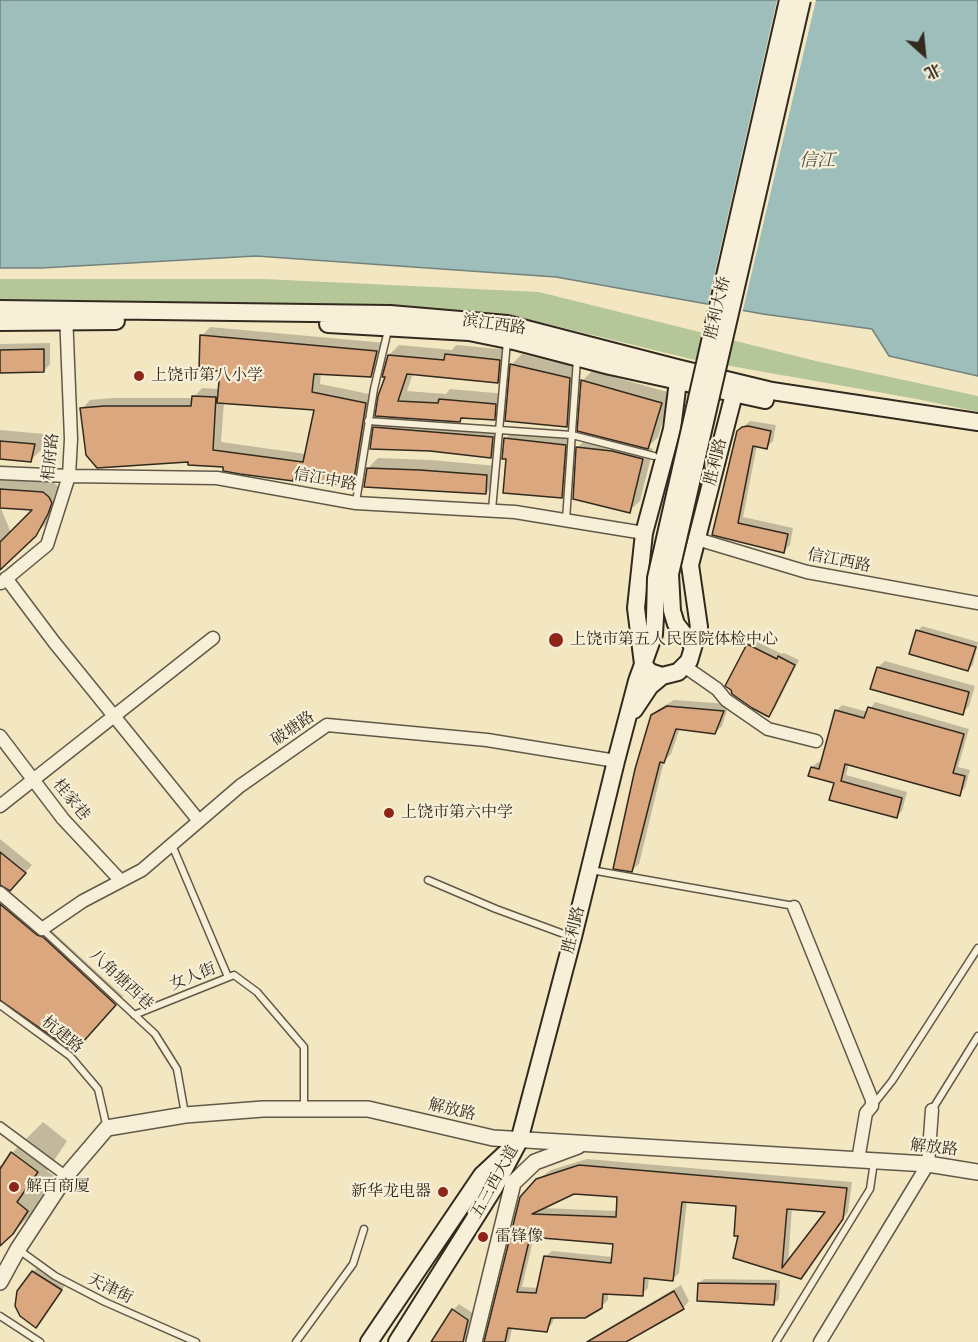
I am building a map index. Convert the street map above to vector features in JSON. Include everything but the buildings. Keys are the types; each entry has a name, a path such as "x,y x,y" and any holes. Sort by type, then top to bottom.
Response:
{"main road":[{"name":"胜利大桥","path":"643,664 654,634 656,578 788,0"},
{"name":"胜利大桥","path":"693,646 676,624 672,611 669,574 802,0"},
{"name":"滨江西路","path":"0,309 66,315 264,320 469,332 734,394 978,433"},
{"name":"滨江西路","path":"0,322 66,315 390,314 507,324 772,391 978,422"},
{"path":"662,676 650,672 643,664 636,608 644,533 658,498 672,437 678,381"},
{"name":"胜利路","path":"693,646 699,627 690,565 703,502 734,394"},
{"path":"672,437 682,420 692,417 705,418 715,422 719,441"},
{"path":"628,718 650,686 662,676 678,672 689,661 693,646"},
{"name":"胜利路","path":"519,1141 573,937 616,760 643,664"},
{"name":"五三西大道","path":"369,1342 482,1175 519,1141"},
{"name":"五三西大道","path":"397,1342 494,1188 519,1141"}],"street":[{"name":"相府路","path":"3,581 47,545 69,477 71,439 66,315"},
{"name":"信江中路","path":"0,473 69,477 217,478 356,503 515,512 644,533"},
{"name":"信江西路","path":"697,539 807,572 978,602"},
{"path":"3,581 199,821"},
{"path":"0,806 213,638"},
{"path":"684,666 717,689 726,700 768,729 816,741"},
{"name":"破塘路","path":"42,929 83,901 142,870 240,786 327,725 487,740 616,760"},
{"name":"桂家巷","path":"0,736 63,819 121,881"},
{"name":"八角塘西巷","path":"0,893 42,929"},
{"path":"794,907 852,1048 872,1106 866,1113 858,1160"},
{"name":"解放路","path":"107,1128 185,1114 263,1109 368,1109 493,1138 519,1141 928,1164 978,1172"},
{"path":"820,1342 928,1164 932,1110"},
{"path":"0,1127 66,1176"},
{"path":"0,1282 18,1249 66,1176 107,1128"},
{"path":"474,1342 513,1183 535,1162 586,1143"}],"lane":[{"path":"356,503 368,421 388,327"},
{"path":"492,511 507,340"},
{"path":"566,520 577,357"},
{"path":"368,421 572,435 654,456"},
{"path":"172,845 228,977 234,975 257,992 304,1047 304,1109"},
{"path":"589,870 794,907"},
{"path":"428,880 496,909 573,937"},
{"name":"八角塘西巷","path":"42,929 155,1034 177,1069 185,1114"},
{"path":"872,1106 892,1081 978,948"},
{"name":"女人街","path":"134,1015 228,977"},
{"name":"杭建路","path":"0,1005 70,1056 98,1089 107,1128"},
{"path":"932,1110 978,1036"},
{"path":"776,1342 870,1189 874,1161"},
{"path":"296,1342 353,1264 364,1229"},
{"name":"天津街","path":"18,1249 55,1276 105,1302 196,1342"},
{"path":"0,1316 40,1342"}],"green space":[{"path":"0,279 264,279 539,292 816,361 978,396 978,412 691,359 527,319 400,305 0,301"}],"water":[{"name":"信江","path":"0,0 978,0 978,376 889,356 872,329 763,314 556,277 256,256 41,268 0,268"}],"pier":[{"path":"777,0 816,0 742,314 707,307"}],"place":[{"name":"上饶市第八小学","path":"139,376"},
{"name":"上饶市第五人民医院体检中心","path":"556,640"},
{"name":"上饶市第六中学","path":"389,813"},
{"name":"解百商厦","path":"14,1187"},
{"name":"新华龙电器","path":"443,1192"},
{"name":"雷锋像","path":"483,1237"}]}
